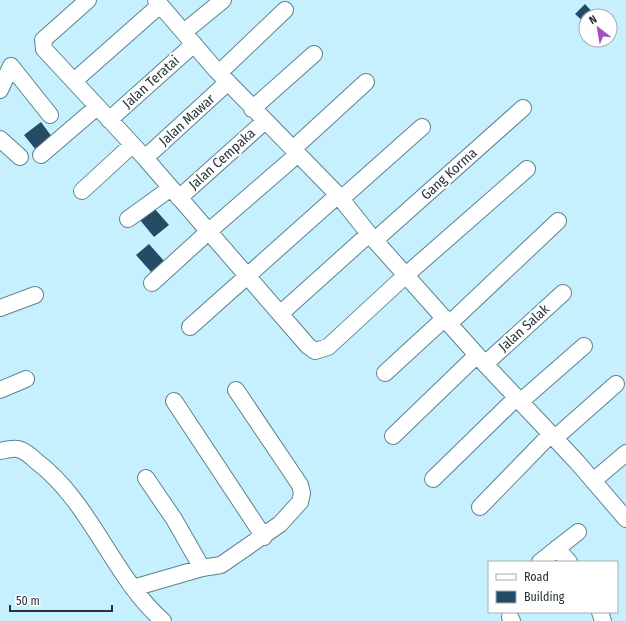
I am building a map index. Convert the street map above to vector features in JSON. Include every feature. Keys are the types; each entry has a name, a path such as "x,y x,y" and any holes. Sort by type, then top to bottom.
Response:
{"street":[{"path":"88,0 43,40 44,48 145,158 308,346 316,351 323,350 527,169"},
{"name":"Jalan Teratai","path":"109,120 189,38 223,0"},
{"path":"74,81 158,2 252,109 339,197 372,237 518,400 553,436 626,519"},
{"name":"Jalan Mawar","path":"145,158 224,78 285,10"},
{"path":"252,109 314,54"},
{"path":"0,90 11,66 50,116"},
{"path":"152,283 295,151 366,82"},
{"path":"41,155 97,107"},
{"name":"Gang Korma","path":"280,314 523,108"},
{"name":"Jalan Cempaka","path":"128,219 175,193 265,121"},
{"path":"190,327 246,276 422,126"},
{"path":"0,139 20,157"},
{"path":"82,191 132,145"},
{"path":"385,373 447,321 558,221"},
{"name":"Jalan Salak","path":"393,436 481,359 563,293"},
{"path":"0,308 35,295"},
{"path":"433,479 518,400 584,346"},
{"path":"0,390 26,379"},
{"path":"480,507 553,436 616,384"},
{"path":"133,588 202,568 221,565 264,537 280,524 300,502 302,493 300,485 236,390"},
{"path":"174,401 264,537"},
{"path":"0,451 17,449 50,470 74,500 133,588 155,614 163,621"},
{"path":"593,481 626,452"},
{"path":"146,478 174,518 202,568"},
{"path":"541,561 578,532"},
{"path":"557,548 568,561"}],"building":[{"path":"585,4 589,8 581,8"},
{"path":"41,122 52,137 36,150 24,135"},
{"path":"154,208 169,225 154,237 140,220"},
{"path":"149,244 165,262 152,273 136,255"}]}
